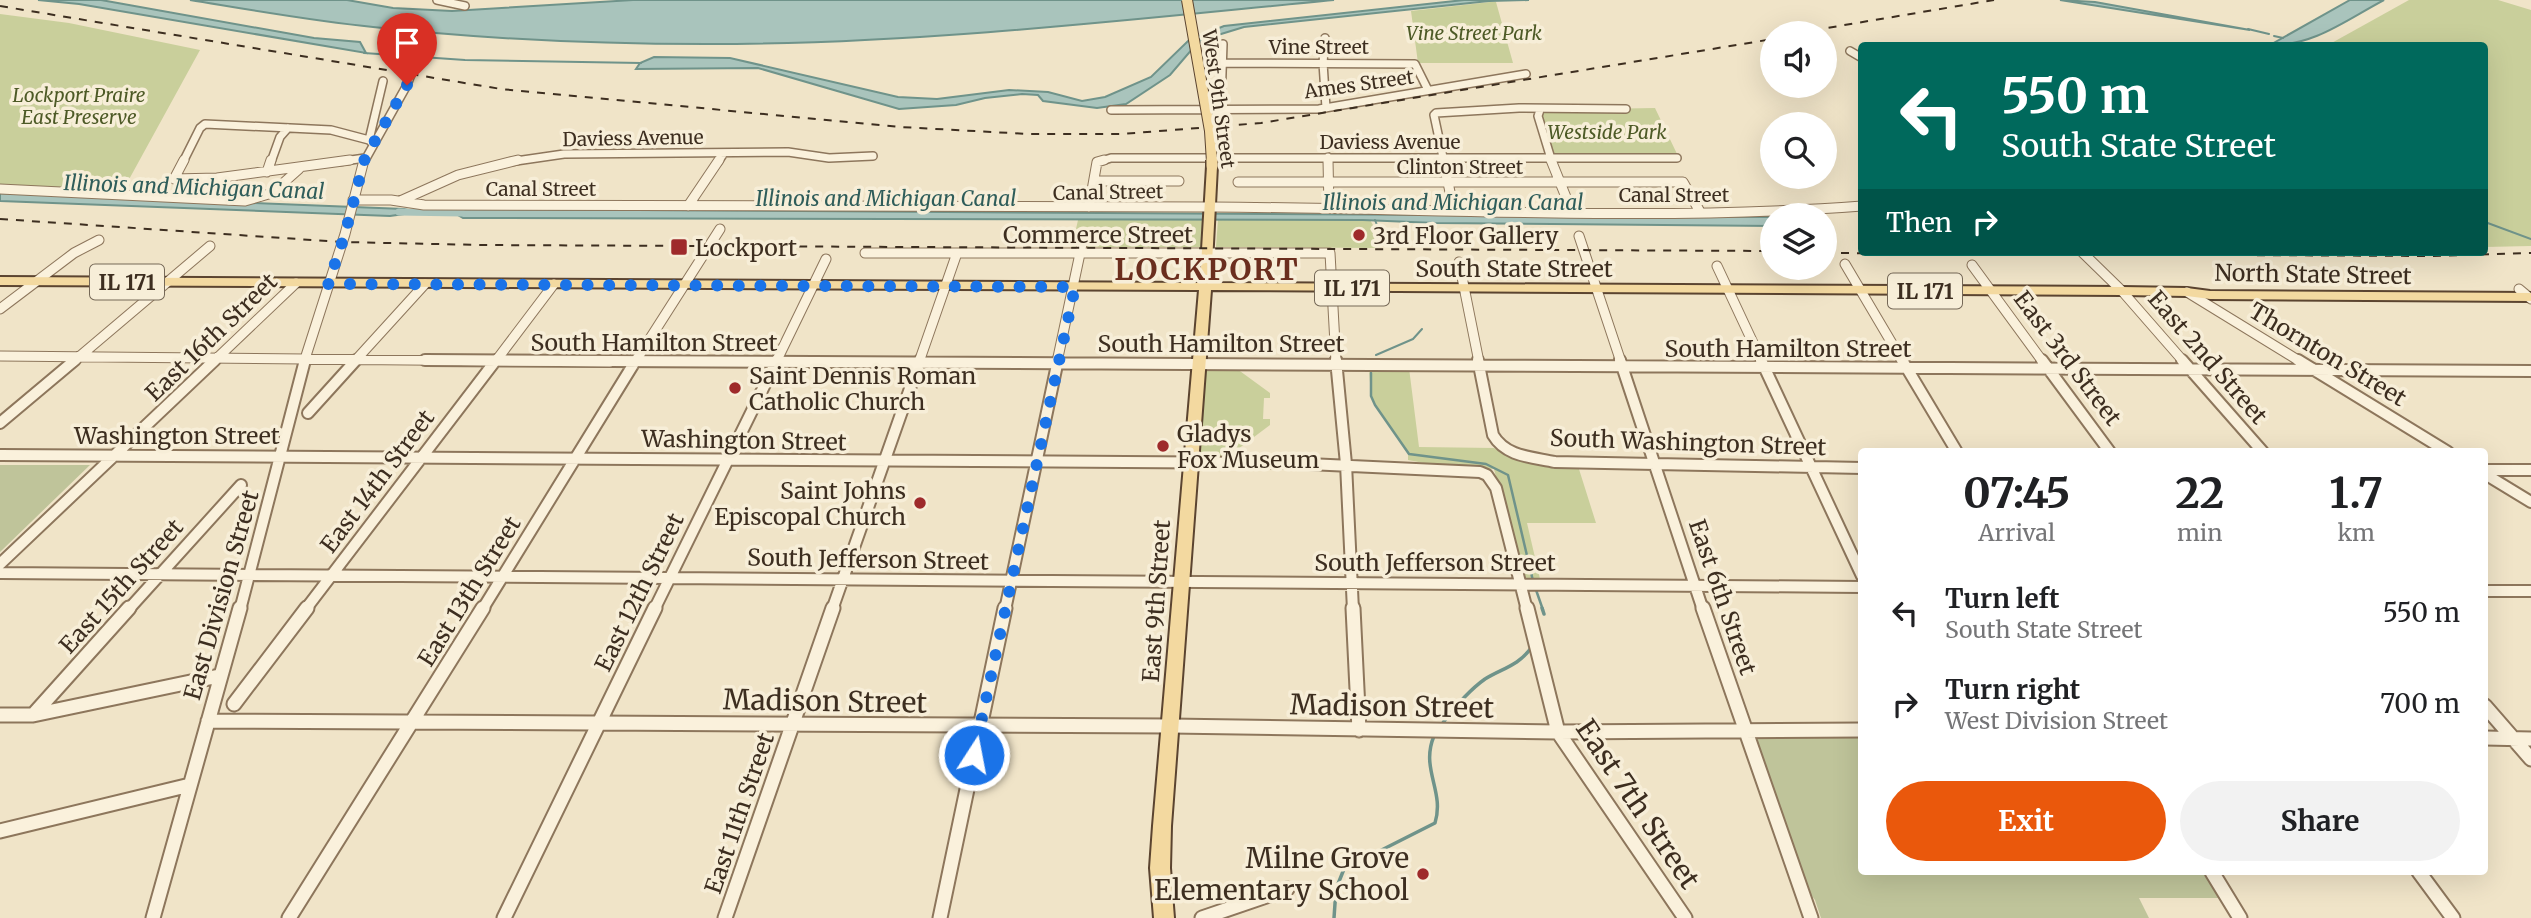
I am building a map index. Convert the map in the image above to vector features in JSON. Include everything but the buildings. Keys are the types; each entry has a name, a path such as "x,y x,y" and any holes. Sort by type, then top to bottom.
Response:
{"main road":[{"name":"West 9th Street","path":"1187,0 1216,162 1205,287"},
{"name":"South State Street","path":"0,281 2187,292"},
{"name":"East 9th Street","path":"1164,918 1161,847 1205,287"},
{"name":"North State Street","path":"2187,292 2210,295 2528,294"}],"street":[{"path":"437,0 465,6"},
{"path":"1325,38 1323,63 1326,108"},
{"name":"East Division Street","path":"150,917 249,577 305,359 348,223 365,158 371,142 407,85 425,41"},
{"name":"West 9th Street","path":"1216,162 1223,44"},
{"path":"1850,51 1858,56"},
{"name":"Vine Street","path":"1222,63 1415,64 1428,90"},
{"name":"Ames Street","path":"1111,110 1326,108 1526,74"},
{"path":"365,158 206,179 174,179 200,128 205,124 347,132 371,142 383,81"},
{"name":"Ames Street","path":"1443,158 1434,115 1436,113 1519,108 1626,109"},
{"path":"1540,110 1538,116 1550,157 1572,212"},
{"path":"267,172 280,137 288,128"},
{"name":"Daviess Avenue","path":"401,201 434,181 544,156 585,152 788,152 828,158 873,156"},
{"path":"688,206 724,153"},
{"path":"1328,157 1329,208"},
{"name":"Daviess Avenue","path":"1094,181 1097,162 1104,159 1216,162 1328,157 1677,158"},
{"path":"1443,158 1454,210"},
{"path":"0,189 245,201 272,193 302,167"},
{"path":"1089,207 1094,181 1180,181"},
{"name":"Clinton Street","path":"1238,182 1683,182 1699,210"},
{"name":"Canal Street","path":"353,202 401,201 424,205 1211,206 1572,212 1793,211 1858,206"},
{"name":"East 13th Street","path":"289,918 415,720 682,285 720,229"},
{"name":"East 6th Street","path":"1580,236 1743,729 1811,918"},
{"path":"0,309 74,253 99,240"},
{"path":"0,423 210,246"},
{"path":"940,918 1009,582 1075,287 1081,248"},
{"name":"Commerce Street","path":"866,253 957,253 1081,248 1330,254 1331,288"},
{"name":"East 11th Street","path":"725,918 943,286 957,253"},
{"name":"East 2nd Street","path":"2086,256 2122,291 2260,448"},
{"name":"East 12th Street","path":"504,918 826,259"},
{"path":"1460,262 1479,364"},
{"path":"1845,264 1955,448"},
{"name":"East 3rd Street","path":"1972,265 2107,448"},
{"path":"1717,266 1858,567"},
{"name":"East 16th Street","path":"0,564 296,283"},
{"path":"308,414 425,284"},
{"name":"East 14th Street","path":"234,704 554,284"},
{"path":"1331,288 1346,464 1359,730"},
{"name":"Thornton Street","path":"2187,292 2442,448"},
{"name":"South Hamilton Street","path":"0,356 635,362 1200,362 2531,371"},
{"name":"South Washington Street","path":"1479,364 1493,435 1499,445 1513,453 1555,462 1858,468"},
{"name":"Washington Street","path":"0,455 1346,464 1471,470 1487,475"},
{"path":"2488,472 2531,470"},
{"path":"2488,474 2531,502"},
{"name":"East 7th Street","path":"1487,475 1496,488 1558,732 1685,918"},
{"name":"East 15th Street","path":"33,715 241,485"},
{"name":"South Jefferson Street","path":"0,573 1009,582 1518,582 1858,587"},
{"path":"2488,591 2531,592"},
{"path":"0,723 219,676"},
{"path":"2488,709 2531,759"},
{"path":"0,715 33,715"},
{"name":"Madison Street","path":"208,721 415,720 979,728 1171,726 1558,732 1858,730"},
{"path":"2488,738 2531,739"},
{"path":"0,831 190,785"},
{"path":"2214,875 2241,918"},
{"path":"2421,875 2453,918"},
{"path":"1202,918 1287,889"}],"green space":[{"path":"2409,0 2498,0 2531,10 2531,246 2488,247 2488,42 2333,42"},
{"name":"Vine Street Park","path":"1496,2 1513,63 1418,63 1411,11"},
{"name":"Lockport Praire East Preserve","path":"0,14 69,23 200,50 121,194 0,187"},
{"name":"Westside Park","path":"1655,108 1678,156 1546,156 1536,110"},
{"path":"1218,219 1370,220 1376,230 1375,248 1216,247"},
{"path":"1078,220 1203,220 1201,247 1072,247"},
{"path":"1206,366 1233,366 1270,393 1270,398 1264,398 1263,419 1270,419 1270,425 1234,452 1233,459 1199,459"},
{"path":"1369,368 1409,368 1419,447 1494,448 1507,456 1531,462 1578,466 1596,523 1527,523 1540,579 1522,579 1494,469 1425,467 1424,463 1408,460 1408,454 1371,396"},
{"path":"0,465 90,465 0,552"},
{"path":"1858,735 1858,875 2206,875 2220,898 2139,898 2149,918 1821,918 1815,900 1806,888 1754,740 1756,737"}],"water":[{"path":"38,0 101,0 314,38 360,42 366,53 79,4"},
{"path":"190,0 347,0 393,8 452,11 633,0 1334,0 961,34 811,42 691,44 554,41 418,32 327,22"},
{"path":"1464,0 1529,0 1489,1 1244,27 1208,38 1193,48 1170,75 1126,104 1097,108 1043,101 1038,95 1022,94 985,98 956,105 899,109 758,68 636,69 640,63 654,57 730,58 898,97 937,99 1009,90 1048,92 1082,101 1105,97 1151,77 1189,40 1224,26"},
{"path":"2060,0 2095,2 2250,30"},
{"path":"2350,0 2384,0 2315,36 2296,42 2275,42"},
{"name":"Illinois and Michigan Canal","path":"0,193 408,210 404,214 390,216 0,201"},
{"name":"Illinois and Michigan Canal","path":"463,209 1760,217 1760,226 1363,220 463,218 453,212"}],"waterway":[{"path":"2248,29 2269,34"},
{"path":"2274,36 2283,38"},
{"path":"364,53 465,60 641,63"},
{"name":"Illinois and Michigan Canal","path":"399,212 462,213"},
{"path":"1375,220 1379,230"},
{"path":"2488,223 2531,239"},
{"path":"1376,355 1413,339 1422,329"},
{"path":"1371,373 1371,396 1375,405 1409,454 1486,464 1508,475 1533,581"},
{"path":"1535,587 1543,610"},
{"path":"1542,608 1544,614"},
{"path":"1442,724 1479,684 1515,663 1531,648"},
{"path":"1334,918 1336,889 1344,869 1435,823 1437,801 1430,759 1434,736"}],"railway":[{"path":"1837,26 1994,0"},
{"path":"0,6 501,89 900,127 1029,134 1122,134 1261,123 1760,41"},
{"path":"0,219 342,242 482,245 1760,251"},
{"path":"1837,253 1858,253"},
{"path":"2488,254 2531,253"}],"place":[{"name":"3rd Floor Gallery","path":"1359,235"},
{"name":"Lockport","path":"679,247"},
{"name":"Saint Dennis Roman Catholic Church","path":"735,388"},
{"name":"Gladys Fox Museum","path":"1163,446"},
{"name":"Saint Johns Episcopal Church","path":"920,503"},
{"name":"Milne Grove Elementary School","path":"1423,874"}],"district":[{"name":"LOCKPORT","path":"1207,269"}],"route":[{"path":"407,85 365,158 345,234 328,284 1075,287 1009,582 974,755"}]}
